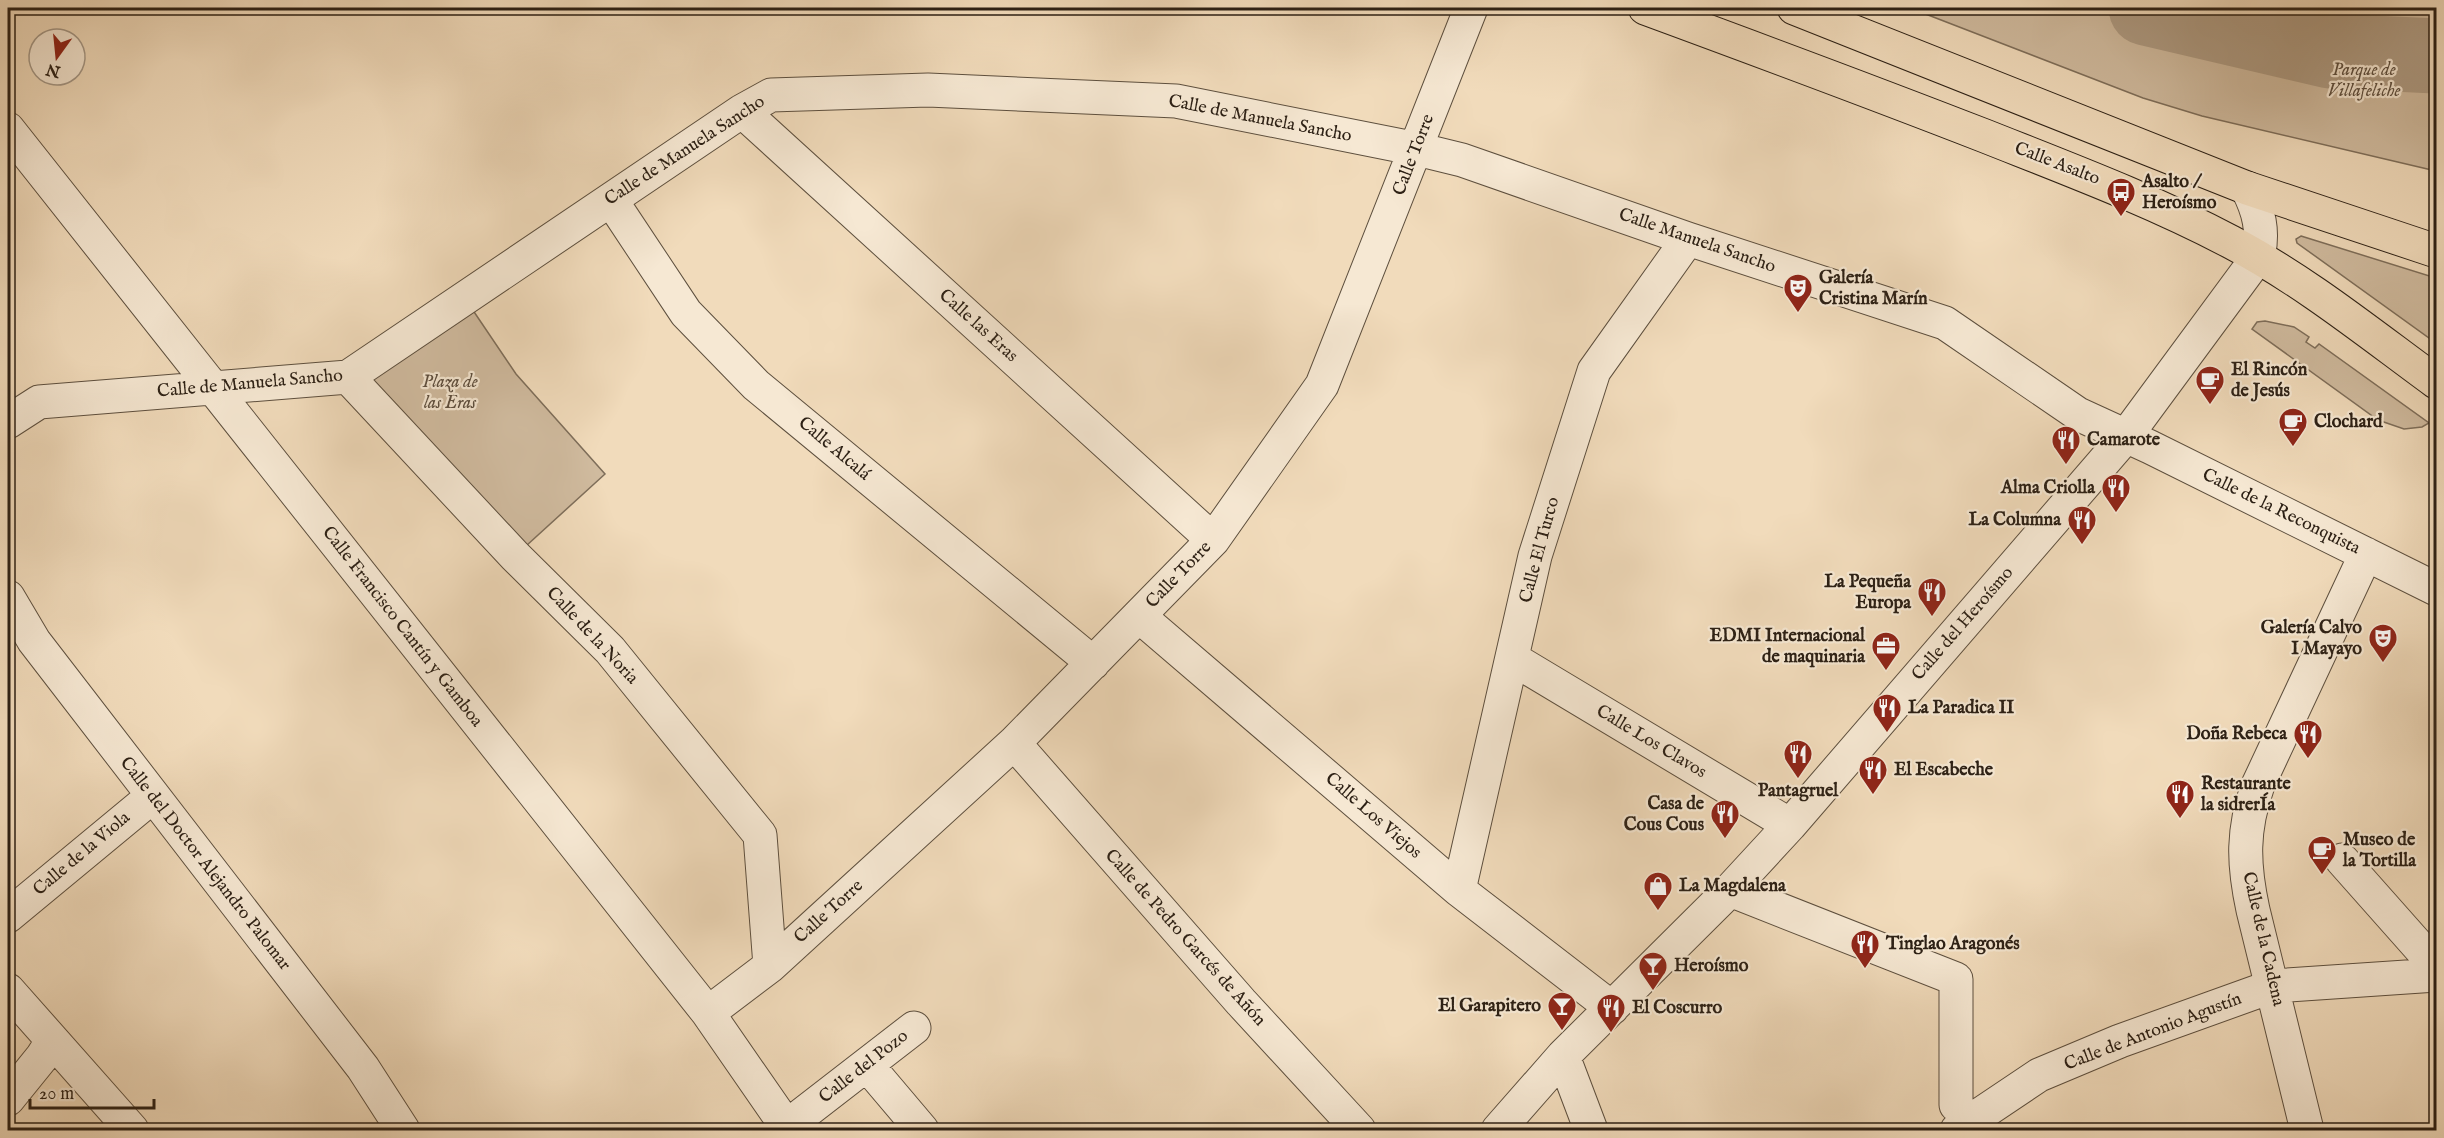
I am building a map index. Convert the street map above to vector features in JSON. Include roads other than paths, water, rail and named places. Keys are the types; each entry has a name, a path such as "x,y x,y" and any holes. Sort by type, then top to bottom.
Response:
{"main road":[{"name":"Calle Asalto","path":"1645,8 1844,81 2108,184 2169,211 2258,257 2318,294 2436,382"},
{"path":"1794,8 2247,188 2436,251"}],"street":[{"name":"Calle Torre","path":"708,1013 770,966 1014,743 1214,540 1322,385 1471,8"},
{"name":"Calle de Manuela Sancho","path":"8,422 39,402 348,377 742,111 771,95 928,90 1176,101 1417,149"},
{"name":"Calle las Eras","path":"742,111 1214,540"},
{"name":"Calle Francisco Cantín y Gamboa","path":"8,129 708,1013 788,1129"},
{"name":"Calle Manuela Sancho","path":"1417,149 1462,160 1688,239 1945,322 2078,414 2126,436"},
{"path":"2247,188 2257,206 2261,225 2262,242 2258,257"},
{"name":"Calle Alcalá","path":"610,200 686,313 756,385 1093,663"},
{"name":"Calle El Turco","path":"1459,890 1535,556 1594,371 1688,239"},
{"name":"Calle del Heroísmo","path":"1498,1131 1563,1056 1730,890 1790,825 2126,436 2258,257"},
{"name":"Calle de la Noria","path":"348,377 514,556 610,650 760,835 770,966"},
{"name":"Calle de la Reconquista","path":"2126,436 2436,589"},
{"name":"Calle de la Cadena","path":"2307,1131 2246,875 2245,834 2250,808 2263,775 2366,554"},
{"name":"Calle del Doctor Alejandro Palomar","path":"8,597 34,642 363,1068 403,1131"},
{"name":"Calle Los Viejos","path":"1139,616 1459,890 1612,1008"},
{"name":"Calle Los Clavos","path":"1513,659 1790,825"},
{"name":"Calle de Pedro Garcés de Añón","path":"1014,743 1237,998 1359,1131"},
{"name":"Calle de la Viola","path":"10,914 153,796"},
{"path":"2342,860 2432,966"},
{"path":"1730,890 1956,979 1956,1118"},
{"name":"Calle de Antonio Agustín","path":"1956,1118 2039,1076 2120,1041 2273,986 2432,966"},
{"path":"8,990 47,1049 94,1088 132,1131"},
{"name":"Calle del Pozo","path":"788,1129 914,1028"},
{"path":"8,1099 47,1049"},
{"path":"1563,1056 1591,1131"},
{"path":"867,1065 922,1131"}],"waterway":[{"path":"2146,8 2330,51 2436,56"}],"place":[{"name":"Asalto / Heroísmo","path":"2121,218"},
{"name":"Galería Cristina Marín","path":"1798,314"},
{"name":"El Rincón de Jesús","path":"2210,406"},
{"name":"Clochard","path":"2293,448"},
{"name":"Camarote","path":"2066,466"},
{"name":"Alma Criolla","path":"2116,514"},
{"name":"La Columna","path":"2082,546"},
{"name":"La Pequeña Europa","path":"1932,618"},
{"name":"Galería Calvo I Mayayo","path":"2383,664"},
{"name":"EDMI Internacional de maquinaria","path":"1886,672"},
{"name":"La Paradica II","path":"1887,734"},
{"name":"Doña Rebeca","path":"2308,760"},
{"name":"Pantagruel","path":"1798,780"},
{"name":"El Escabeche","path":"1873,796"},
{"name":"Restaurante la sidrerÍa","path":"2180,820"},
{"name":"Casa de Cous Cous","path":"1725,840"},
{"name":"Museo de la Tortilla","path":"2322,876"},
{"name":"La Magdalena","path":"1658,912"},
{"name":"Tinglao Aragonés","path":"1865,970"},
{"name":"Heroísmo","path":"1653,992"},
{"name":"El Garapitero","path":"1562,1032"},
{"name":"El Coscurro","path":"1611,1034"}],"park label":[{"name":"Parque de Villafeliche","path":"2364,80"},
{"name":"Plaza de las Eras","path":"450,392"}]}
